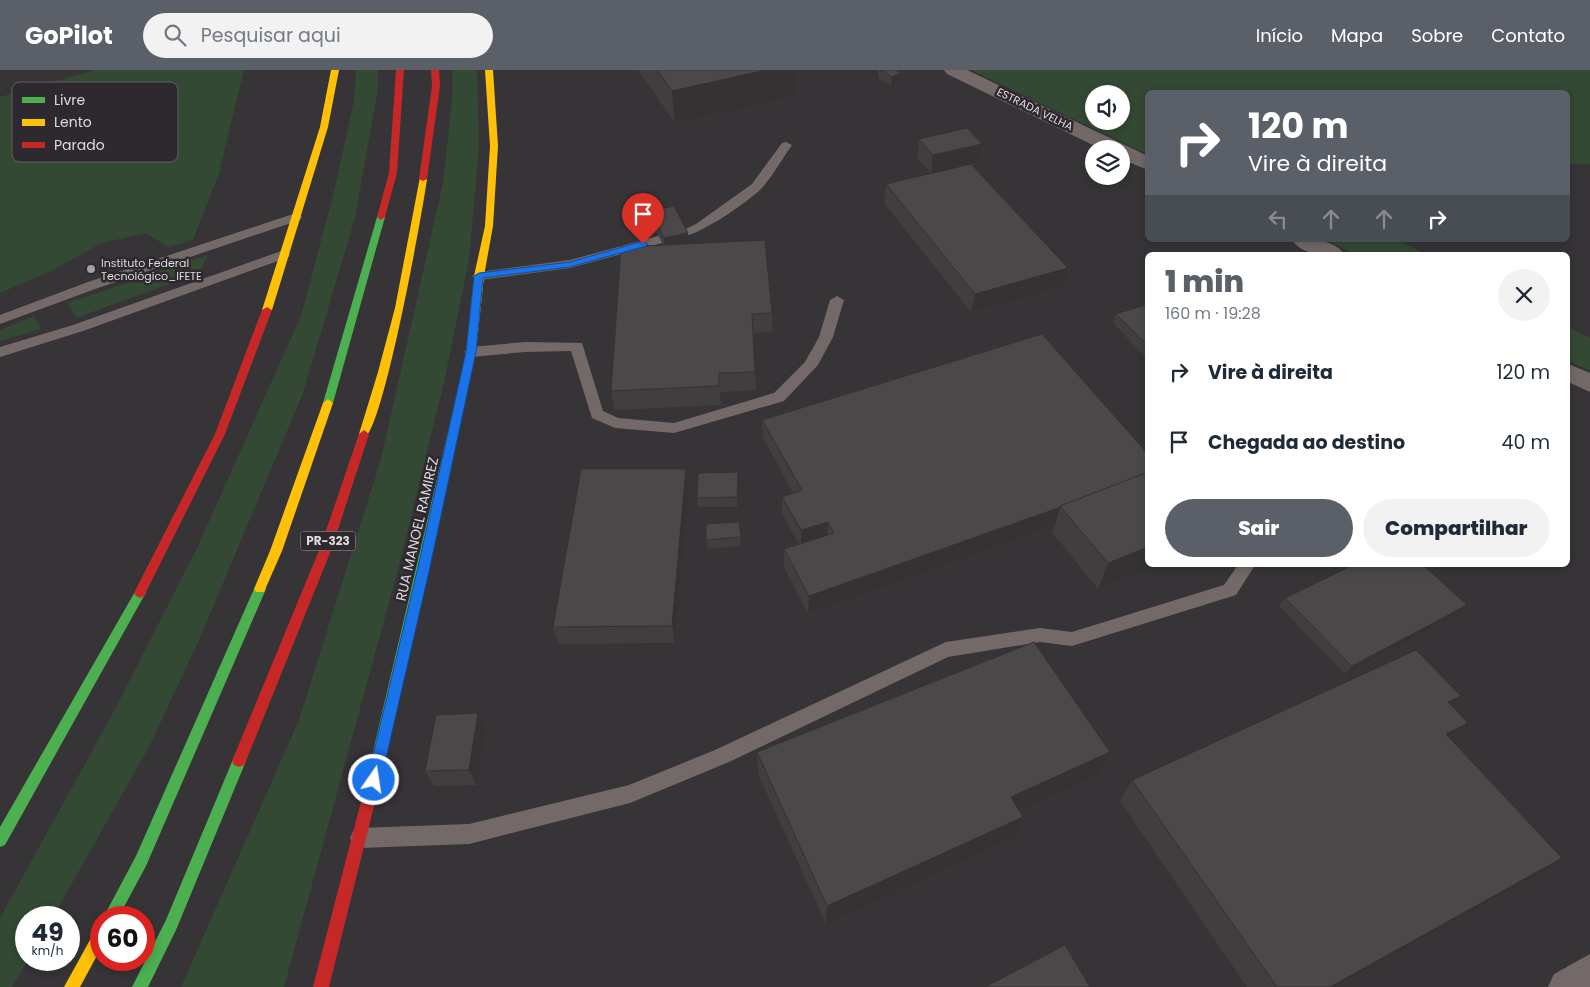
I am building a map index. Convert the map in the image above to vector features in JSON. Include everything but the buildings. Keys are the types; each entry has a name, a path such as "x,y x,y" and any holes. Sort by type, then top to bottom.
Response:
{"main road":[{"path":"0,840 126,622 220,434 267,309 324,127 336,70"},
{"name":"PR-323","path":"117,906 141,861 276,551 330,397 393,173 400,70"},
{"name":"PR-323","path":"140,987 171,925 326,548 376,398 416,234 436,86 435,70"},
{"name":"RUA MANOEL RAMIREZ","path":"321,987 360,838 424,567 471,352 479,276 489,226 494,146 489,70"},
{"path":"72,987 90,954"}],"street":[{"name":"ESTRADA VELHA","path":"953,70 1098,140"},
{"path":"1130,155 1145,163"},
{"path":"1307,242 1328,252"},
{"path":"1570,373 1590,384"},
{"path":"1567,987 1590,973"}],"lane":[{"path":"683,233 700,227 756,187 786,145"},
{"path":"0,320 93,285 296,217"},
{"path":"479,276 570,264 662,239"},
{"path":"0,352 78,328 284,254"},
{"path":"471,352 526,347 577,346 597,414 615,423 674,428 780,397 811,365 826,337 837,300"},
{"path":"360,838 469,834 630,794 722,756 946,650 1040,635 1072,639 1230,590 1246,567"}],"green space":[{"path":"95,70 244,70 219,173 193,240 168,247 146,233 102,243 49,272 0,293 0,97 12,94 12,162 178,162 178,82 53,82"},
{"path":"356,70 378,70 378,88 355,218 303,393 199,640 150,745 59,906 15,906 15,971 21,971 12,987 0,987 0,918 113,713 197,548 301,316 334,192 354,101"},
{"path":"452,70 477,70 479,148 469,259 444,383 397,573 284,987 181,987 299,720 381,459 443,183 453,90"},
{"path":"971,70 1590,70 1590,164 1570,164 1570,90 1145,90 1145,153 1130,146 1130,140 1118,140 1097,130 1130,130 1130,85 1085,85 1085,124"},
{"path":"1331,242 1401,242 1421,252 1351,252"},
{"path":"208,255 199,273 76,318 68,303"},
{"path":"34,316 41,329 0,341 0,330"},
{"path":"1570,328 1590,338 1590,371 1570,361"}],"traffic: fast":[{"path":"328,403 381,217"},
{"path":"370,794 460,402"},
{"path":"117,906 141,861 260,589"},
{"path":"0,840 140,593"},
{"path":"140,987 171,925 239,761"}],"traffic: slow":[{"path":"267,310 324,127 335,70"},
{"path":"460,402 471,352 479,276 489,226 494,146 489,70"},
{"path":"364,434 400,308 413,244 423,179"},
{"path":"260,589 276,551 328,403"},
{"path":"72,987 90,954"}],"traffic: jam":[{"path":"381,217 393,173 400,70"},
{"path":"423,179 436,86 435,70"},
{"path":"140,593 220,434 267,310"},
{"path":"239,761 326,548 364,434"},
{"path":"321,987 370,794"}],"place":[{"name":"Instituto Federal Tecnológico_IFETE","path":"91,269"}],"route":[{"path":"374,780 424,567 471,352 479,276 570,264 643,244"}]}
